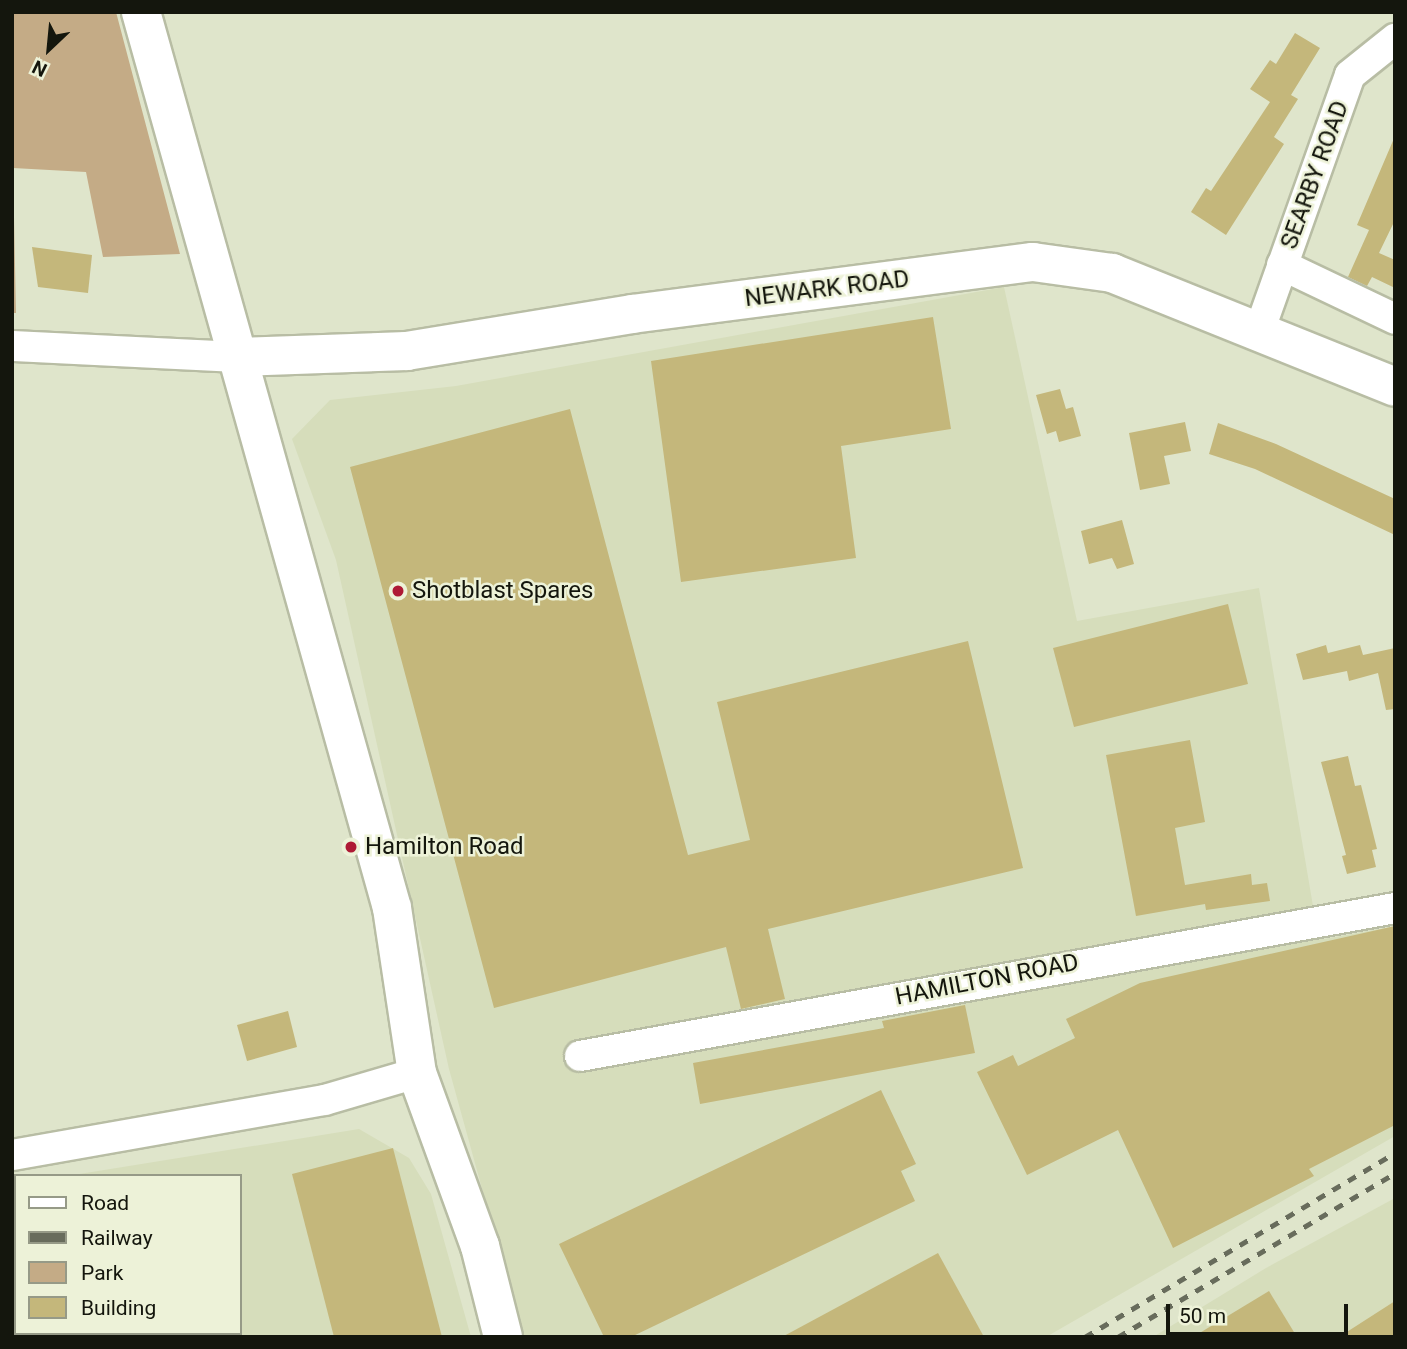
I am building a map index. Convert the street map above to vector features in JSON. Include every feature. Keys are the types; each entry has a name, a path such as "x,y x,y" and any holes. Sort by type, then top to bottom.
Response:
{"main road":[{"path":"141,12 392,908 417,1073 480,1246 503,1337"},
{"name":"NEWARK ROAD","path":"239,356 407,351 632,314 1034,262 1112,273 1260,329 1395,387"}],"street":[{"name":"SEARBY ROAD","path":"1260,329 1350,75 1395,38"},
{"path":"1282,265 1395,319"},
{"path":"12,346 239,356"},
{"name":"HAMILTON ROAD","path":"580,1056 1395,908"},
{"path":"12,1155 325,1100 417,1073"}],"shaded area":[{"path":"1004,287 1077,621 1259,588 1313,906 1324,939 1395,926 1395,1136 1046,1337 523,1337 449,1069 336,560 292,439 330,400 456,386"},
{"path":"359,1129 409,1158 431,1194 471,1337 12,1337 12,1186 14,1335 242,1335 242,1174 79,1174"},
{"path":"1395,1198 1395,1337 1153,1337 1266,1268"}],"green space":[{"path":"12,12 116,12 180,254 103,257 86,172 13,168 16,313 12,313"}],"building":[{"path":"1295,33 1320,48 1291,95 1298,99 1274,137 1284,144 1226,235 1191,212 1206,188 1211,191 1270,102 1250,89 1270,60 1276,64"},
{"path":"1395,136 1395,220 1379,253 1395,260 1395,288 1372,277 1367,286 1348,277 1369,230 1357,225"},
{"path":"32,247 92,255 88,293 38,287"},
{"path":"933,317 951,429 841,446 856,558 681,582 651,361"},
{"path":"1060,389 1066,409 1073,407 1081,436 1059,442 1056,431 1047,434 1036,395"},
{"path":"570,409 688,855 750,840 717,702 968,641 1023,868 768,929 785,999 741,1009 726,947 494,1008 350,467"},
{"path":"1185,422 1191,451 1164,456 1170,484 1140,490 1129,433"},
{"path":"1218,423 1276,444 1395,499 1395,535 1255,469 1209,454"},
{"path":"1122,520 1134,564 1117,569 1112,558 1089,564 1081,531"},
{"path":"1228,604 1248,684 1074,727 1053,648"},
{"path":"1326,645 1328,653 1360,645 1363,655 1395,648 1395,709 1386,710 1378,673 1349,681 1347,671 1303,680 1296,654"},
{"path":"1190,740 1205,822 1175,828 1185,885 1251,874 1252,885 1267,883 1270,901 1206,910 1205,904 1136,916 1106,755"},
{"path":"1348,756 1355,786 1361,785 1377,849 1372,850 1376,867 1347,874 1342,856 1346,855 1321,762"},
{"path":"1395,926 1395,1125 1309,1169 1314,1176 1173,1248 1118,1130 1027,1175 977,1072 1013,1055 1018,1066 1075,1038 1066,1019 1140,983"},
{"path":"965,1005 975,1053 700,1104 693,1063 884,1028 882,1021"},
{"path":"288,1011 297,1047 247,1061 237,1025"},
{"path":"881,1090 916,1164 901,1171 915,1201 631,1337 604,1337 559,1244"},
{"path":"393,1148 442,1337 334,1337 292,1174"},
{"path":"938,1253 984,1337 782,1337"},
{"path":"1269,1291 1297,1337 1193,1337"},
{"path":"1395,1301 1395,1337 1339,1337"}],"railway":[{"path":"1085,1337 1395,1153"},
{"path":"1118,1337 1395,1173"}],"place":[{"name":"Shotblast Spares","path":"398,591"},
{"name":"Hamilton Road","path":"351,847"}]}
